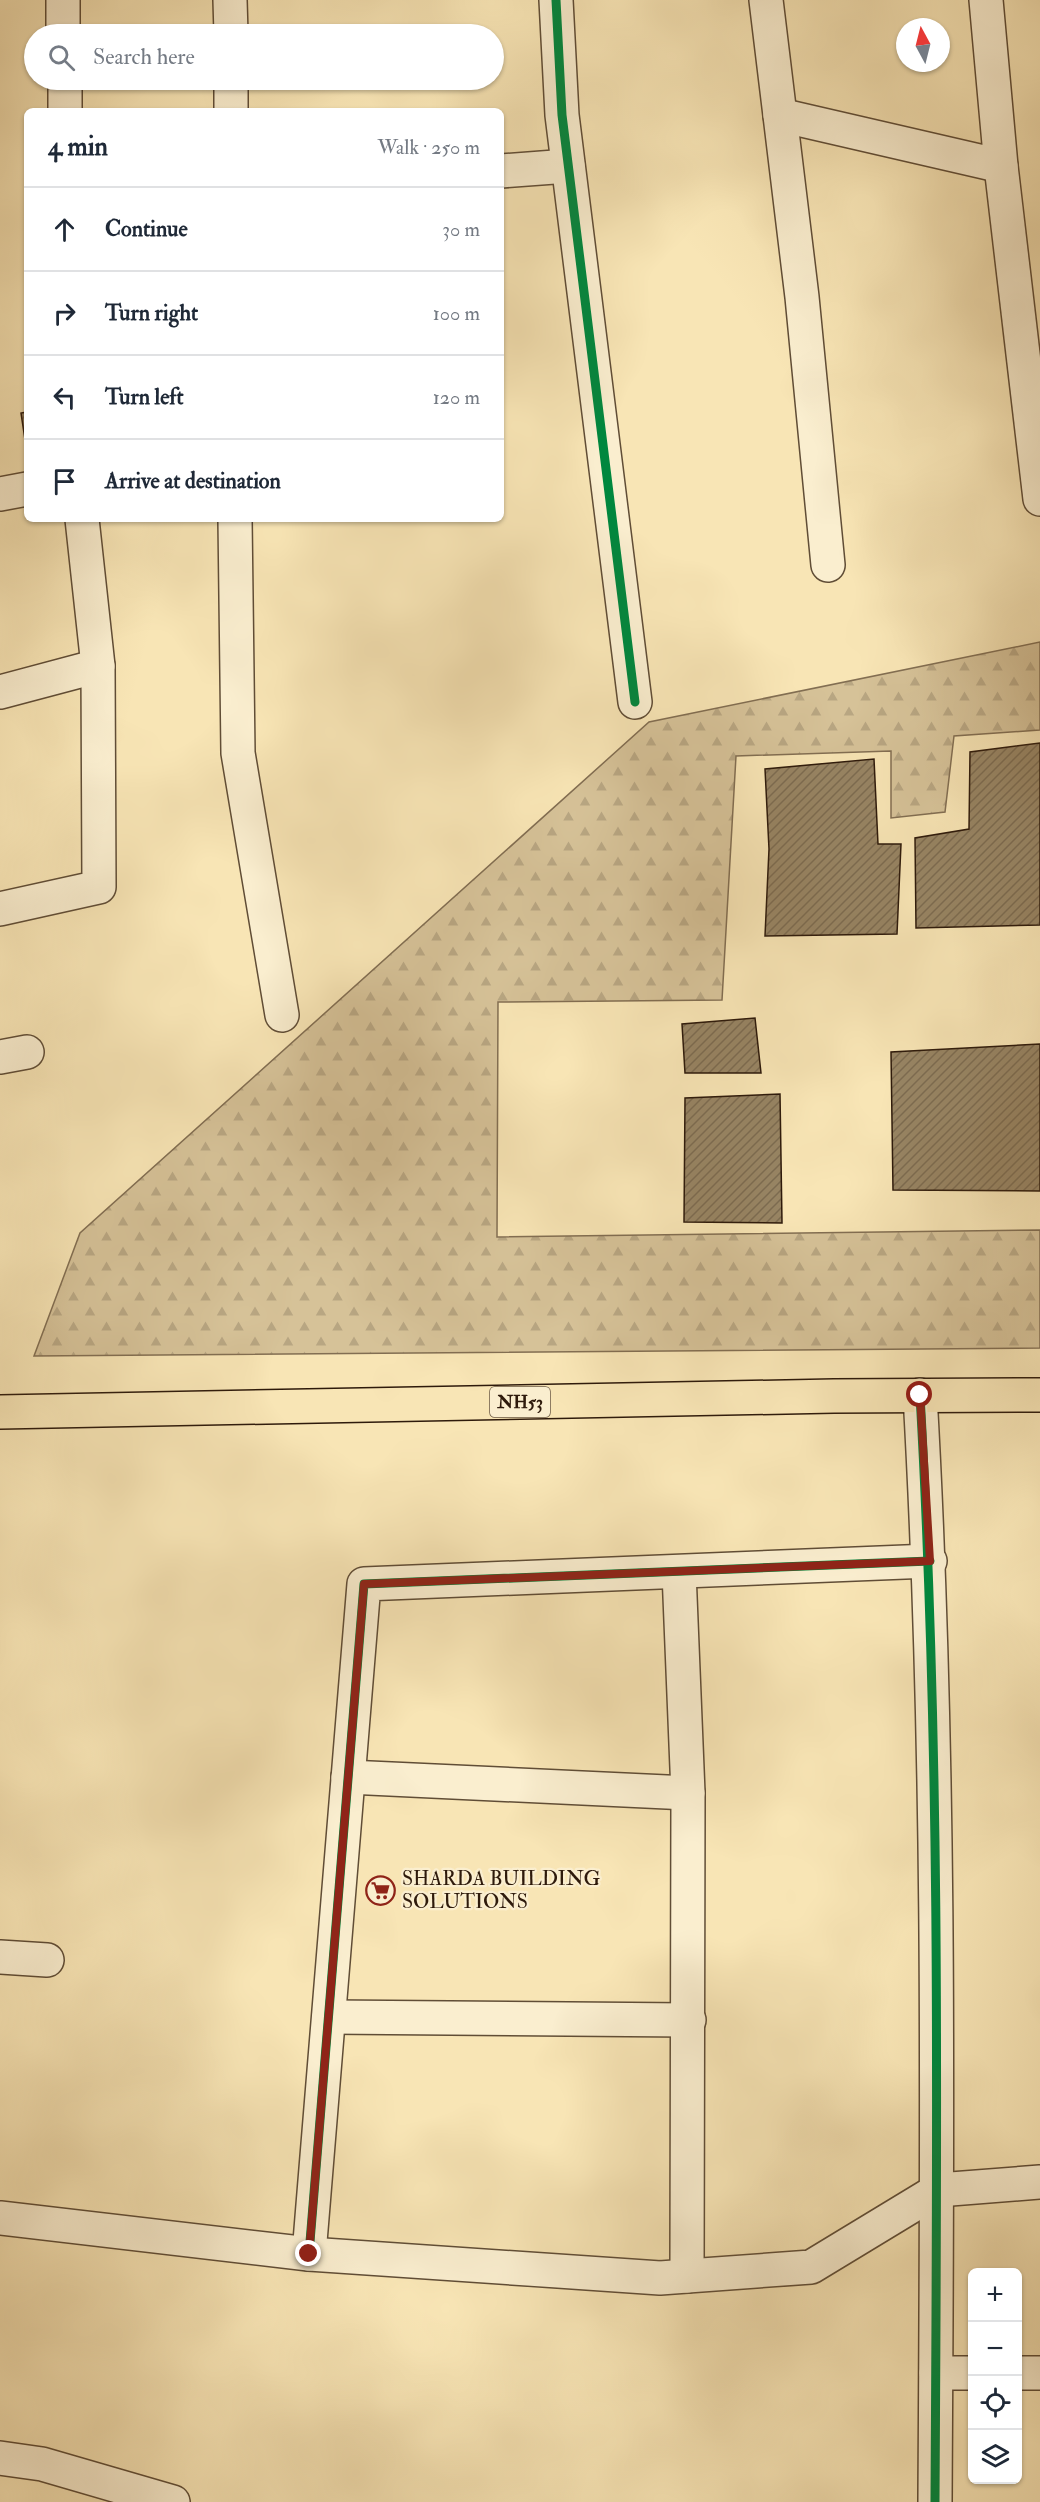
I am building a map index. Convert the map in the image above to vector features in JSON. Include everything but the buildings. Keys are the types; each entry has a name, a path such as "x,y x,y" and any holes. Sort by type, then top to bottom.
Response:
{"highway":[{"name":"NH53","path":"0,1412 920,1395 1040,1395"}],"street":[{"path":"63,0 63,24"},
{"path":"230,0 231,24"},
{"path":"556,0 562,115 635,702"},
{"path":"766,0 802,297 828,565"},
{"path":"986,0 1000,166 1040,499"},
{"path":"64,90 65,108"},
{"path":"231,90 231,108"},
{"path":"780,115 1000,166"},
{"path":"504,171 568,166"},
{"path":"0,494 24,490"},
{"path":"0,909 99,887 98,666 82,522"},
{"path":"235,522 238,753 282,1015"},
{"path":"0,692 98,666"},
{"path":"920,1395 930,1561 935,1824 938,2190 935,2502"},
{"path":"309,2254 364,1584 930,1561"},
{"path":"679,1572 688,1793 687,2276"},
{"path":"348,1777 688,1793"},
{"path":"0,1957 47,1960"},
{"path":"329,2017 689,2020"},
{"path":"0,2218 309,2254 660,2278 812,2267 938,2190 1040,2182"},
{"path":"936,2373 968,2373"},
{"path":"1022,2373 1040,2373"},
{"path":"0,2458 42,2464 173,2502"}],"green space":[{"path":"1040,642 1040,730 954,736 945,812 891,818 891,751 736,756 722,1000 498,1002 497,1237 1040,1230 1040,1348 34,1356 80,1233 649,722"}],"cycle path":[{"path":"556,0 562,115 635,702"},
{"path":"920,1395 927,1533 935,1810 937,2087 935,2502"},
{"path":"309,2254 364,1584 930,1561"}],"place":[{"name":"SHARDA BUILDING SOLUTIONS","path":"381,1890"}],"route":[{"path":"309,2254 364,1584 930,1561 920,1395"}]}
